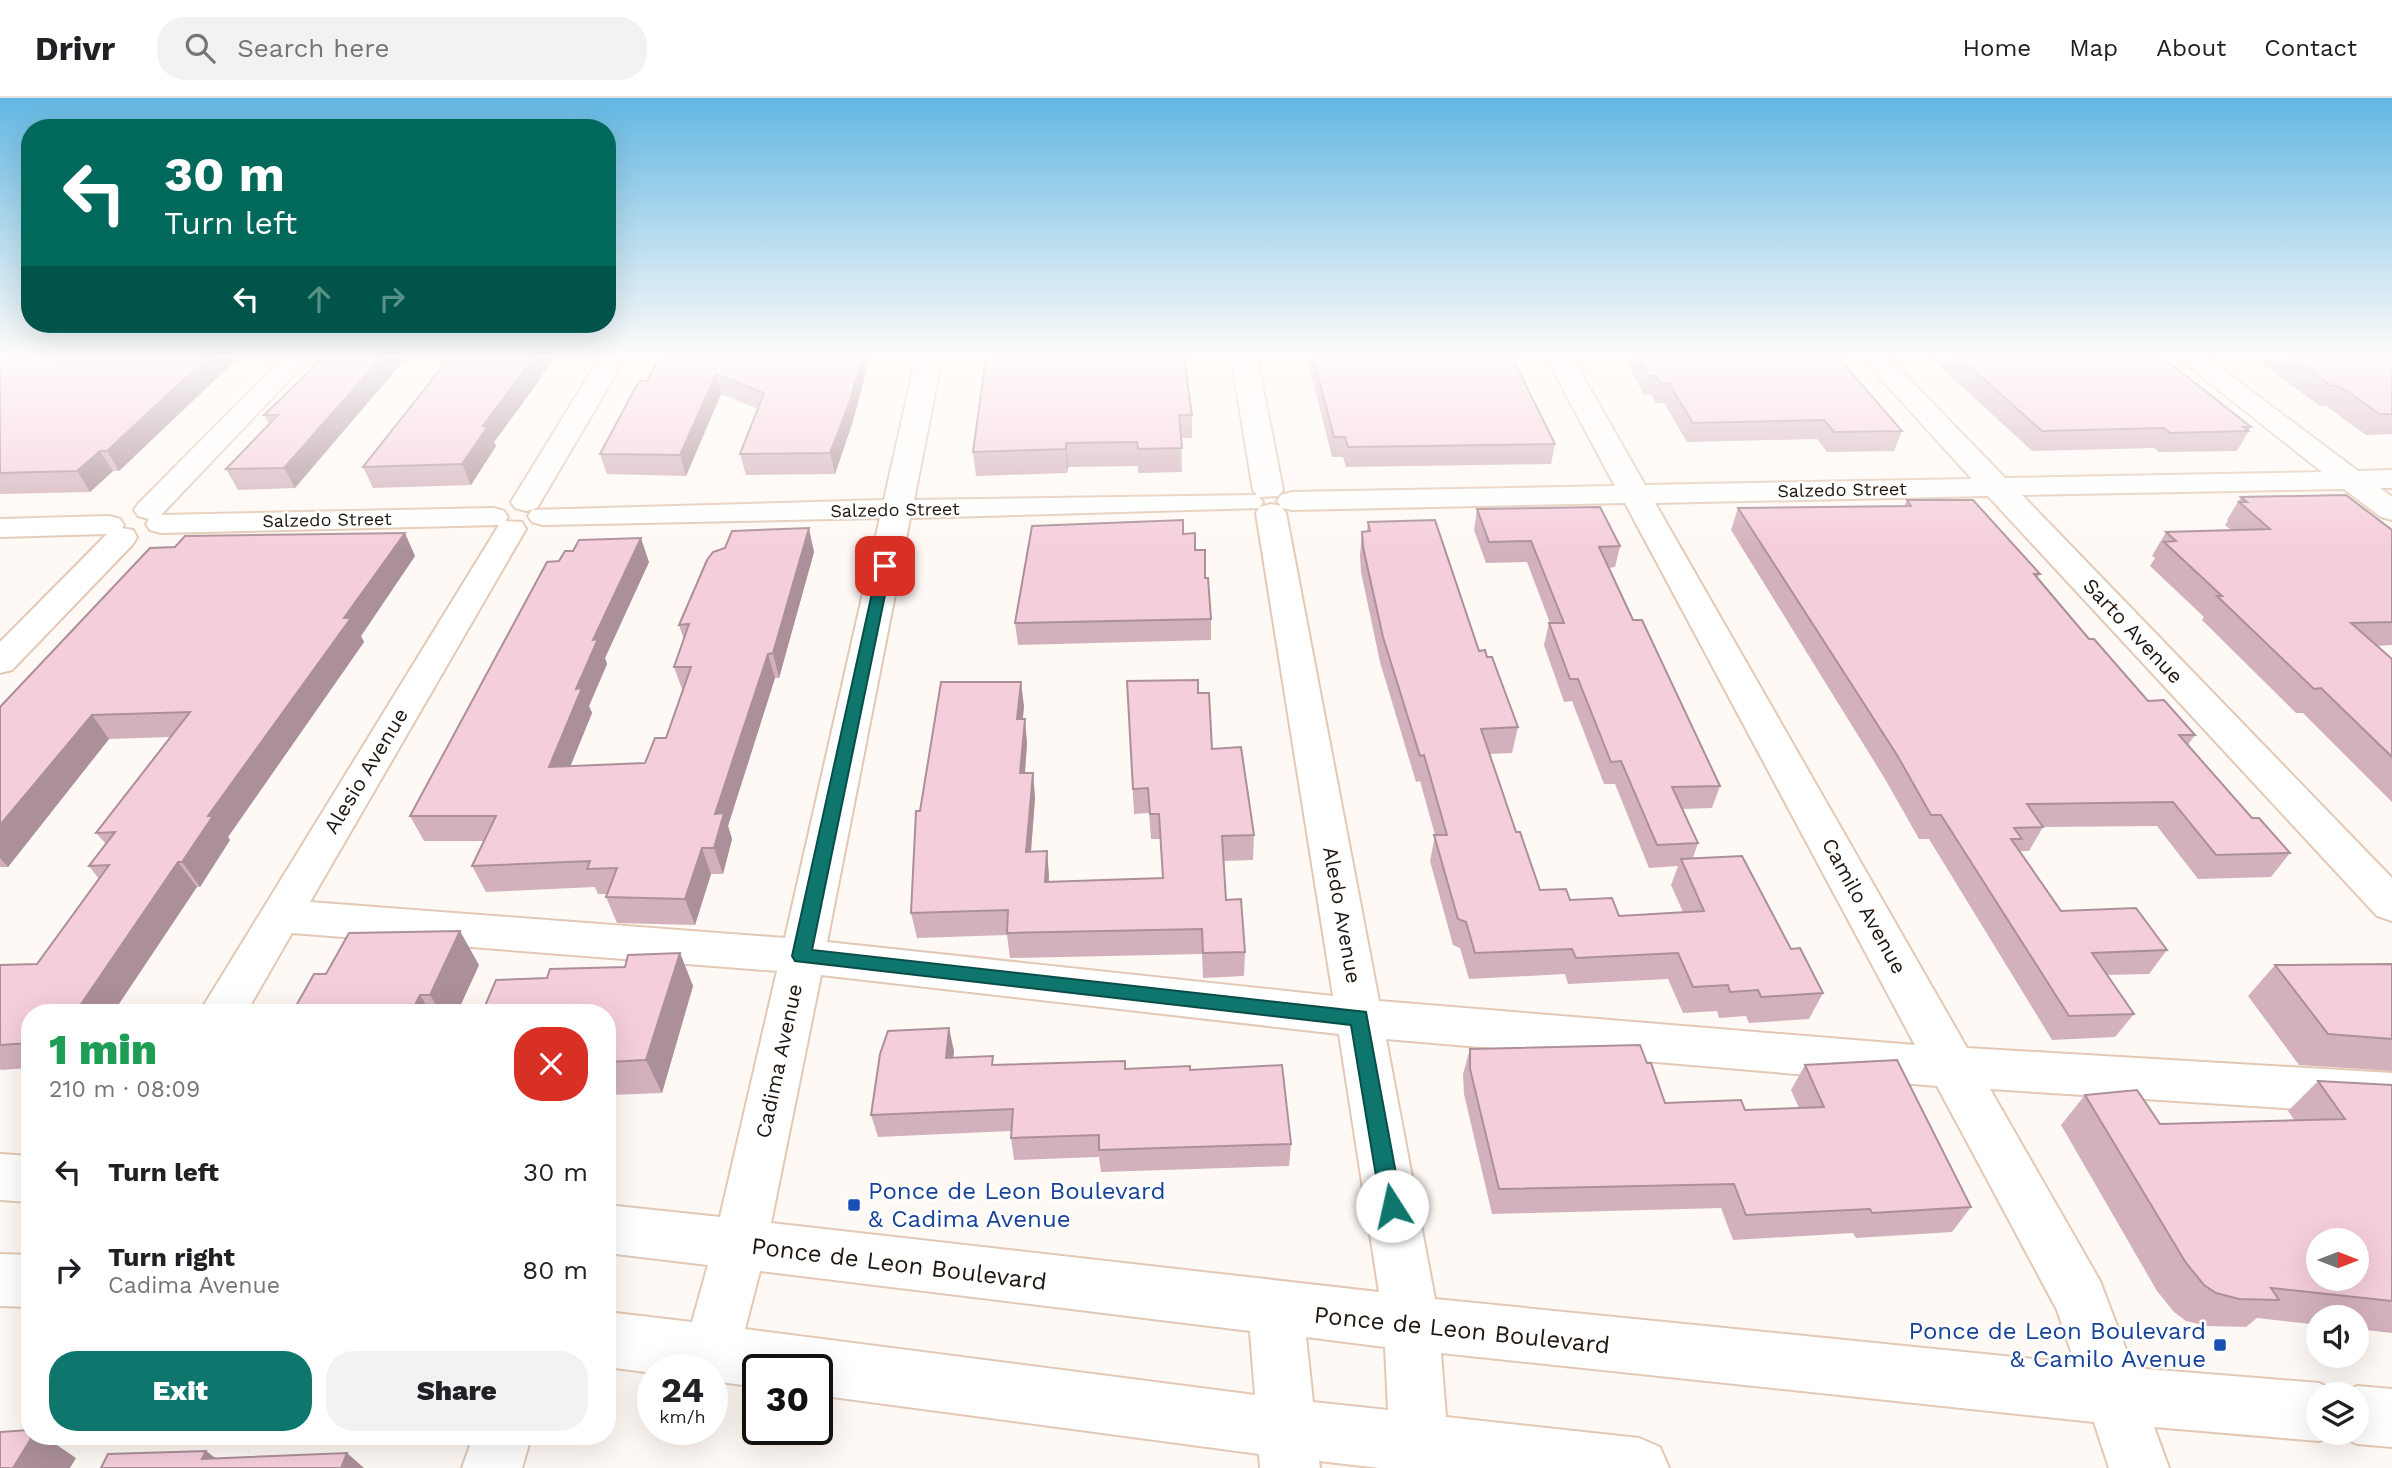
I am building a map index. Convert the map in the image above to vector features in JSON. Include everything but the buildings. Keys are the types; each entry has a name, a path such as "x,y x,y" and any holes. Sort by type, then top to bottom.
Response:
{"street":[{"path":"0,528 116,531 140,535 241,421"},
{"name":"Alesio Avenue","path":"227,1004 575,421"},
{"name":"Cadima Avenue","path":"711,1353 740,1244 915,421"},
{"name":"Aledo Avenue","path":"1256,421 1411,1324 1419,1444"},
{"name":"Camilo Avenue","path":"1594,421 2081,1300 2138,1468"},
{"name":"Sarto Avenue","path":"1934,421 2392,905"},
{"path":"2274,421 2392,511"},
{"name":"Salzedo Street","path":"155,517 518,516 2392,479"},
{"path":"0,662 116,531"},
{"path":"279,916 802,956 1359,1018 1954,1068 2392,1094"},
{"path":"0,1177 21,1178"},
{"name":"Ponce de Leon Boulevard","path":"616,1230 1411,1324 2115,1397 2306,1411"},
{"path":"0,1280 21,1281"},
{"path":"1276,1309 1288,1448"},
{"path":"616,1340 711,1353 1288,1448 1419,1444 1639,1468"},
{"path":"2369,1416 2392,1418"},
{"path":"492,1468 499,1445"}],"place":[{"name":"Ponce de Leon Boulevard & Cadima Avenue","path":"854,1205"},
{"name":"Ponce de Leon Boulevard & Camilo Avenue","path":"2220,1345"}],"route":[{"path":"885,566 802,956 1359,1018 1392,1206"}]}
